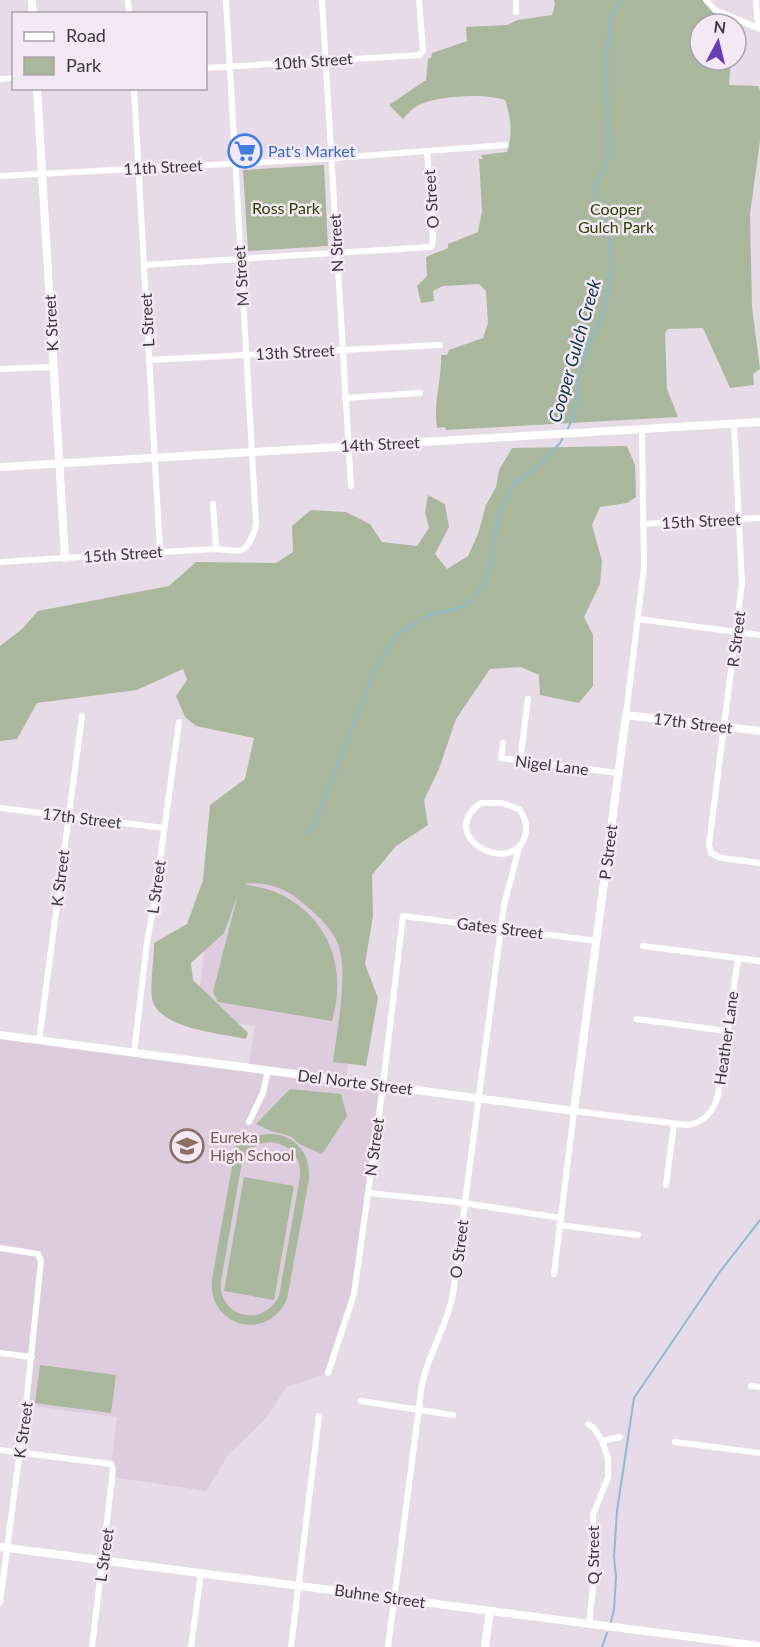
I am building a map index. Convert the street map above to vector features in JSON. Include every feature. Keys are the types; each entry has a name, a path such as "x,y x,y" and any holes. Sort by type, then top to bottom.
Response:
{"street":[{"name":"M Street","path":"226,0 256,523 253,536 244,549"},
{"name":"N Street","path":"322,0 351,486"},
{"name":"10th Street","path":"207,68 420,54 423,50 419,0"},
{"path":"516,0 516,12"},
{"path":"706,0 715,10 759,29 756,0"},
{"name":"K Street","path":"37,90 65,558"},
{"name":"L Street","path":"134,90 160,552"},
{"name":"11th Street","path":"0,176 332,158 505,145"},
{"name":"O Street","path":"336,252 431,247 433,240 427,151"},
{"path":"144,265 336,252"},
{"name":"13th Street","path":"149,360 440,345"},
{"path":"0,369 54,367"},
{"path":"345,398 420,393"},
{"name":"14th Street","path":"0,467 760,422"},
{"name":"R Street","path":"734,423 742,575 737,632 709,842 711,853 721,858 760,863"},
{"name":"P Street","path":"554,1274 639,618 644,567 642,429"},
{"path":"213,504 216,549"},
{"name":"15th Street","path":"643,524 760,518"},
{"name":"15th Street","path":"0,562 216,549 231,552 244,549"},
{"path":"639,618 760,635"},
{"path":"520,761 528,699"},
{"name":"17th Street","path":"626,715 760,732"},
{"name":"K Street","path":"39,1041 82,716"},
{"name":"L Street","path":"134,1053 147,942 152,922 179,722"},
{"name":"Nigel Lane","path":"503,743 501,758 618,773"},
{"path":"493,802 508,804 519,809 525,819 526,831 519,848 513,852 504,853 486,851 474,844 470,839 467,826 470,813 481,803 493,802"},
{"name":"17th Street","path":"0,808 164,828"},
{"name":"O Street","path":"388,1647 424,1374 452,1300 506,890 519,848"},
{"name":"N Street","path":"328,1373 354,1294 383,1085 403,916"},
{"name":"Gates Street","path":"403,916 597,941"},
{"path":"643,946 760,962"},
{"name":"Heather Lane","path":"708,1115 718,1095 738,959"},
{"path":"636,1019 727,1031"},
{"name":"Del Norte Street","path":"0,1035 674,1124 693,1125 708,1115"},
{"path":"249,1122 263,1093 268,1070"},
{"path":"666,1185 674,1124"},
{"path":"368,1193 465,1203 638,1235"},
{"name":"K Street","path":"0,1248 30,1251 38,1254 41,1261 20,1452 4,1547 0,1602"},
{"path":"0,1353 32,1357"},
{"path":"751,1386 760,1387"},
{"path":"361,1401 419,1408 453,1415"},
{"path":"291,1647 319,1416"},
{"name":"Q Street","path":"588,1424 594,1428 602,1440 608,1458 608,1477 593,1515 590,1554 594,1579 589,1624"},
{"path":"602,1440 620,1437"},
{"path":"675,1442 760,1453"},
{"path":"0,1449 20,1452"},
{"name":"L Street","path":"20,1452 111,1464 114,1470 92,1647"},
{"name":"Buhne Street","path":"4,1547 760,1646"},
{"path":"191,1647 201,1573"},
{"path":"485,1647 490,1611"}],"shaded area":[{"name":"Eureka High School","path":"216,860 370,879 346,1080 383,1085 354,1294 328,1373 287,1387 266,1418 229,1454 206,1491 113,1477 111,1464 117,1417 26,1405 32,1357 0,1353 0,1035 248,1068 255,1026 196,1016"}],"green space":[{"name":"Cooper Gulch Park","path":"554,0 704,0 717,12 688,12 688,72 730,72 729,85 758,86 760,90 760,141 750,214 752,307 760,369 753,374 754,385 730,388 703,328 668,329 665,333 667,389 678,417 446,430 445,427 437,428 436,409 441,355 447,355 449,350 483,338 488,323 486,291 479,284 443,286 433,291 434,301 421,303 417,286 427,276 426,257 448,248 448,244 478,232 482,211 479,159 483,159 481,155 507,152 511,133 510,119 505,100 485,96 436,99 415,107 403,119 389,105 426,80 428,59 431,58 432,53 467,41 466,27 507,25 518,20 552,15"},
{"name":"Ross Park","path":"324,165 328,246 248,251 243,170"},
{"path":"627,446 635,465 636,497 627,503 600,507 592,525 602,561 600,584 584,617 593,635 593,686 579,703 540,695 539,675 521,667 490,669 456,719 439,769 424,800 428,825 396,846 372,875 373,916 365,964 378,998 366,1066 333,1062 341,1006 342,962 338,943 320,918 296,898 268,885 244,884 276,892 297,904 322,931 330,947 337,982 332,1021 218,1002 213,992 238,894 224,933 191,963 193,980 248,1033 246,1039 192,1028 166,1017 157,1009 152,999 154,943 187,924 203,880 210,805 245,779 254,738 196,726 185,717 176,696 187,680 183,669 137,690 37,703 17,739 0,741 0,646 22,629 38,611 169,586 196,562 276,563 293,552 292,526 311,510 346,512 370,524 382,542 417,546 429,528 425,512 428,495 445,504 449,527 435,554 447,569 468,556 478,534 486,505 496,487 499,470 512,448"},
{"path":"290,1089 341,1094 347,1116 322,1154 301,1145 290,1136 256,1124"},
{"path":"238,1133 246,1135 246,1142 257,1136 269,1134 290,1139 305,1155 309,1179 287,1299 278,1313 267,1321 254,1325 240,1324 219,1309 213,1295 212,1279","holes":["277,1143 293,1153 300,1170 279,1296 263,1313 242,1314 233,1310 226,1303 221,1281 242,1162 250,1150 257,1145"]},
{"path":"244,1177 294,1186 274,1300 224,1291"},
{"path":"40,1365 116,1375 111,1413 35,1403"}],"waterway":[{"name":"Cooper Gulch Creek","path":"567,431 575,411 580,374 587,348 603,315 613,266 605,220 594,189 608,158 607,55 611,16 620,0"},
{"name":"Cooper Gulch Creek","path":"307,833 313,827 374,672 397,634 432,614 464,607 473,599 486,582 499,512 514,484 540,464 564,436"},
{"path":"610,1625 614,1610 617,1511 634,1398 719,1273 760,1220"},
{"path":"602,1647 607,1633"}],"place":[{"name":"Pat's Market","path":"245,151"},
{"name":"Eureka High School","path":"187,1146"}]}
